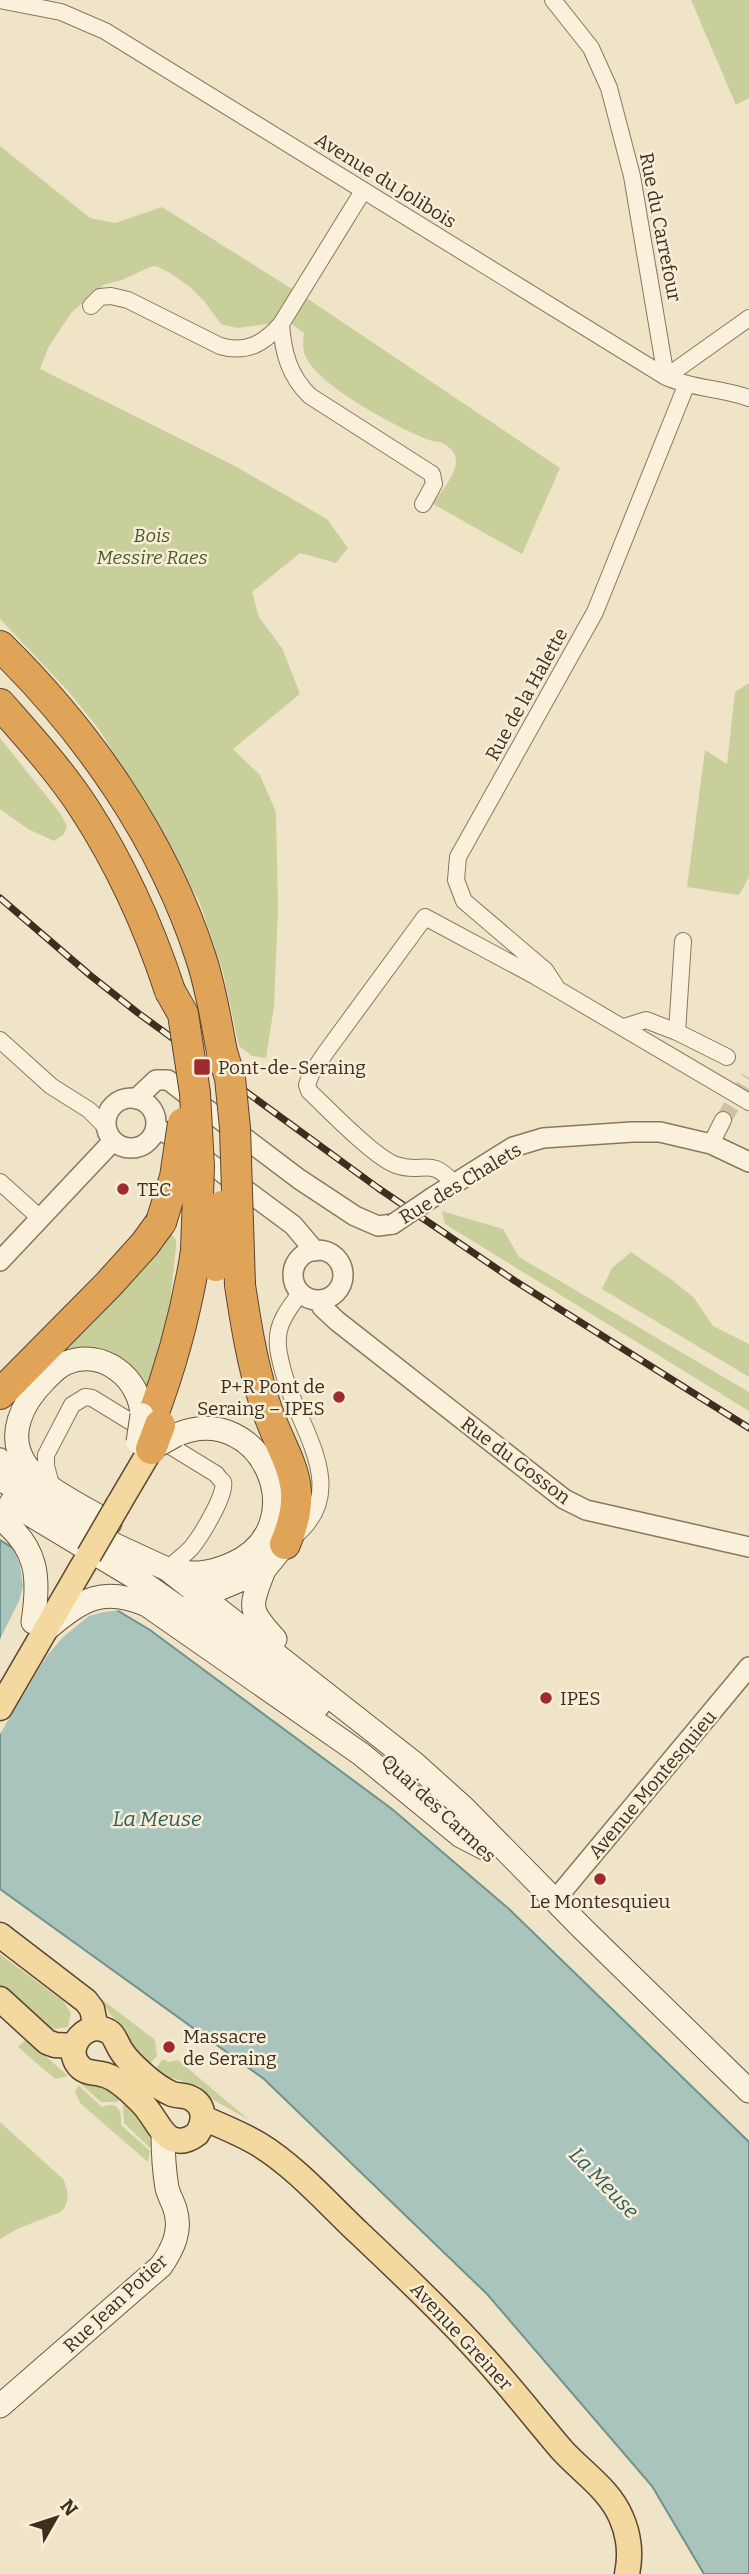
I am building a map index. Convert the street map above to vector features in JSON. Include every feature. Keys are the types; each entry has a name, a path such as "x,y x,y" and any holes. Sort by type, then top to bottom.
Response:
{"highway":[{"path":"0,646 22,667 72,725 147,834 178,898 202,960 230,1078 235,1128 240,1285 249,1350 265,1405 292,1469 296,1491 297,1510 285,1544"},
{"path":"0,704 83,806 113,855 154,942 170,991 184,1102 183,1133 175,1177 161,1222 117,1275 0,1394"},
{"path":"170,991 183,1014 195,1093 206,1258"},
{"path":"153,1431 177,1341 206,1258 224,1190 220,1041"}],"main road":[{"path":"80,1360 102,1362 128,1378 139,1395 153,1431 208,1429 240,1437 254,1449 268,1468 275,1502 265,1534 247,1556 222,1569 204,1574 187,1574 167,1569 132,1537 34,1474 19,1452 17,1424 20,1411 28,1399 57,1368 67,1362 80,1360"},
{"path":"0,1708 39,1626 86,1551 153,1431"},
{"name":"Quai des Carmes","path":"0,1479 115,1545 167,1569 414,1763 464,1808 749,2091"},
{"name":"Quai des Carmes","path":"0,1496 167,1599 290,1685 409,1777 749,2110"},
{"path":"0,1518 20,1536 31,1555 39,1626"},
{"path":"285,1544 264,1570 254,1595 253,1612 260,1624 328,1694"},
{"path":"167,1599 183,1601 205,1597 264,1570"},
{"path":"0,1675 39,1626 98,1596 132,1599 159,1613 361,1754 461,1836 484,1848"},
{"path":"0,1935 86,2001 92,2009 96,2028"},
{"path":"0,1999 47,2042 74,2046"},
{"path":"166,2176 197,2129 202,2111 194,2100 175,2096 145,2076 120,2050 109,2032 96,2028 82,2033 74,2046 74,2054 80,2067 94,2074 102,2074 124,2087 144,2104 160,2127 174,2140 197,2129"},
{"path":"102,2074 115,2065 120,2050"},
{"path":"160,2127 160,2108 164,2102 175,2096"},
{"name":"Rue Jean Potier","path":"0,2406 161,2266 173,2249 178,2227 176,2211 167,2191 160,2127"},
{"name":"Avenue Greiner","path":"197,2129 240,2134 262,2146 430,2300 533,2413 561,2448 600,2486 622,2518 628,2541 627,2574"}],"street":[{"name":"Avenue du Jolibois","path":"0,0 61,12 105,31 666,377 687,386 721,390 749,398"},
{"name":"Rue du Carrefour","path":"553,0 591,48 609,88 632,176 666,377"},
{"path":"90,306 100,297 123,298 220,346 238,349 262,343 281,324 363,191"},
{"path":"666,377 749,318"},
{"path":"281,324 286,358 304,390 432,474 434,484 423,504"},
{"name":"Rue de la Halette","path":"555,988 545,970 464,901 456,880 458,858 595,612 687,386"},
{"path":"454,1184 437,1168 407,1167 392,1163 309,1091 307,1080 425,917 624,1027 749,1102"},
{"path":"677,1032 683,941"},
{"path":"624,1027 646,1020 727,1057"},
{"path":"0,1040 51,1087 89,1110 109,1134 129,1149 138,1148 152,1137 156,1128 154,1113 149,1107 130,1098 116,1102 107,1113 109,1134 40,1218 0,1261"},
{"name":"Rue des Chalets","path":"136,1099 156,1080 167,1080 299,1178 355,1216 378,1226 393,1224 513,1147 543,1138 660,1132 711,1144 749,1162"},
{"path":"711,1144 723,1120"},
{"path":"156,1128 177,1139 293,1225 315,1251"},
{"path":"0,1182 40,1218"},
{"path":"315,1251 330,1254 337,1259 343,1273 339,1289 327,1299 306,1297 300,1293 293,1278 294,1268 302,1256 315,1251"},
{"path":"285,1544 312,1519 322,1494 319,1469 288,1387 278,1350 281,1323 300,1293"},
{"name":"Rue du Gosson","path":"319,1300 322,1307 337,1321 564,1499 586,1510 749,1547"},
{"path":"52,1488 46,1455 72,1405 85,1398 92,1398 216,1474 223,1482 219,1501 190,1550 167,1569"},
{"path":"0,1458 58,1510"},
{"name":"Avenue Montesquieu","path":"555,1900 749,1667"}],"green space":[{"path":"691,0 749,0 749,98 736,105"},
{"name":"Bois Messire Raes","path":"0,146 90,218 115,223 162,207 295,291 275,323 237,328 221,324 190,287 156,266 150,267 122,280 103,285 71,313 48,348 40,369 233,465 327,519 348,548 336,563 300,553 252,592 259,617 282,648 300,694 233,749 260,775 276,812 278,908 274,1007 266,1058 252,1056 239,1046 223,972 199,901 101,732 69,692 0,619"},
{"path":"305,297 560,468 522,554 433,504 451,478 455,466 455,456 448,447 379,416 341,392 312,367 304,352 304,333 289,322"},
{"path":"749,683 749,877 739,895 687,887 705,750 727,764 735,692"},
{"path":"0,738 60,813 67,826 64,834 54,841 28,829 0,809"},
{"path":"442,1211 503,1229 519,1257 749,1392 749,1411 445,1224"},
{"path":"170,1232 176,1240 176,1247 167,1329 147,1401 96,1354 9,1407 7,1405"},
{"path":"631,1252 694,1298 713,1326 749,1344 749,1377 602,1289 612,1268"},
{"path":"0,1954 63,2001 71,2013 68,2027 55,2029 44,2026 0,1987"},
{"path":"100,1998 155,2040 157,2056 149,2065 134,2052 125,2030 109,2013"},
{"path":"26,2039 68,2076 55,2079 18,2047"},
{"path":"163,2059 168,2062 178,2060 249,2120 212,2099 199,2086 165,2076 155,2069"},
{"path":"81,2084 104,2088 120,2099 117,2102 101,2102"},
{"path":"78,2085 102,2107 112,2105 118,2108 121,2125 150,2151 148,2162 81,2104 75,2092"},
{"path":"126,2103 144,2122 153,2147 149,2147 124,2123 123,2106"},
{"path":"0,2122 63,2179 68,2196 61,2212 19,2228 0,2239"}],"water":[{"name":"La Meuse","path":"0,1540 150,1630 392,1809 509,1909 749,2142 749,2574 704,2574 652,2486 487,2294 264,2079 0,1889"}],"pier":[{"path":"11,1543 121,1610 89,1616 63,1637 46,1657 0,1734 0,1639 19,1601 23,1586 20,1565"}],"tunnel":[{"path":"723,1120 749,1078"}],"railway":[{"path":"0,898 138,1013 378,1188 515,1281 749,1428"}],"place":[{"name":"Pont-de-Seraing","path":"202,1067"},
{"name":"TEC","path":"123,1189"},
{"name":"P+R Pont de Seraing – IPES","path":"339,1397"},
{"name":"IPES","path":"546,1698"},
{"name":"Le Montesquieu","path":"600,1879"},
{"name":"Massacre de Seraing","path":"169,2047"}]}
